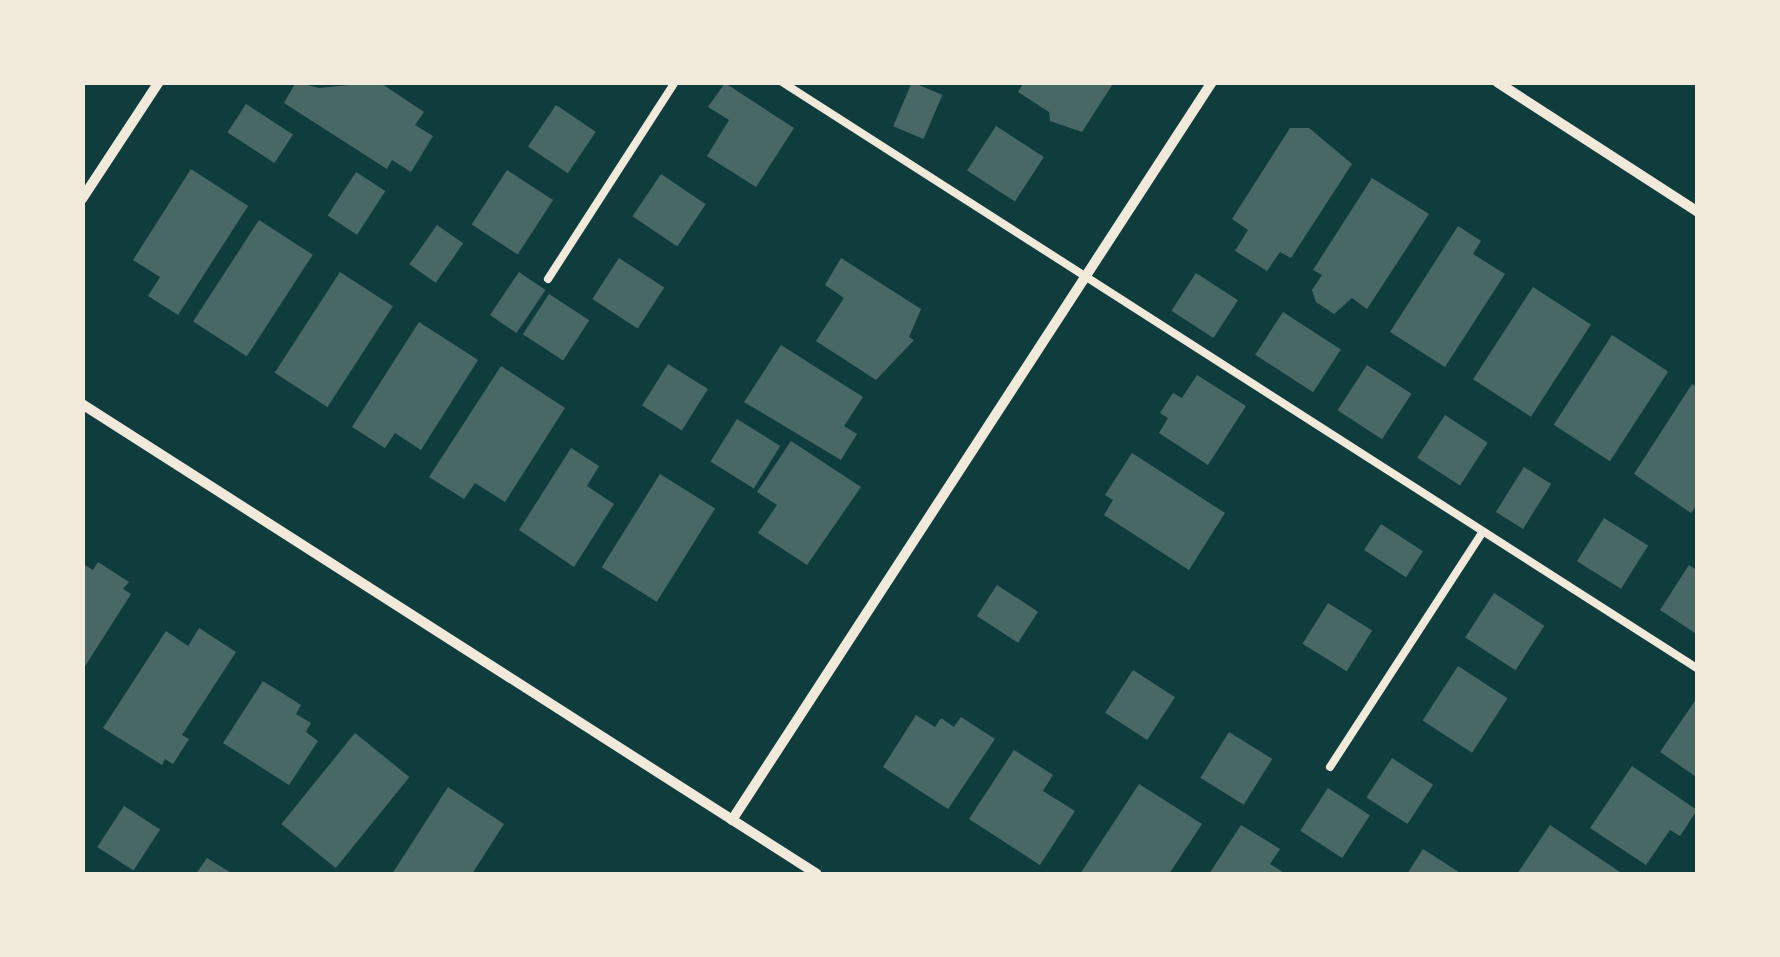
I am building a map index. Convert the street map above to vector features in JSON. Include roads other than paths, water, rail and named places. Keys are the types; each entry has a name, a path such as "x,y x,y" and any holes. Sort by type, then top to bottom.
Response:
{"street":[{"path":"82,199 159,82"},
{"path":"732,820 1212,82"},
{"path":"1497,82 1698,212"},
{"path":"82,404 817,874"}],"lane":[{"path":"548,279 675,82"},
{"path":"782,82 1084,281 1698,669"},
{"path":"1330,767 1482,533"}]}
